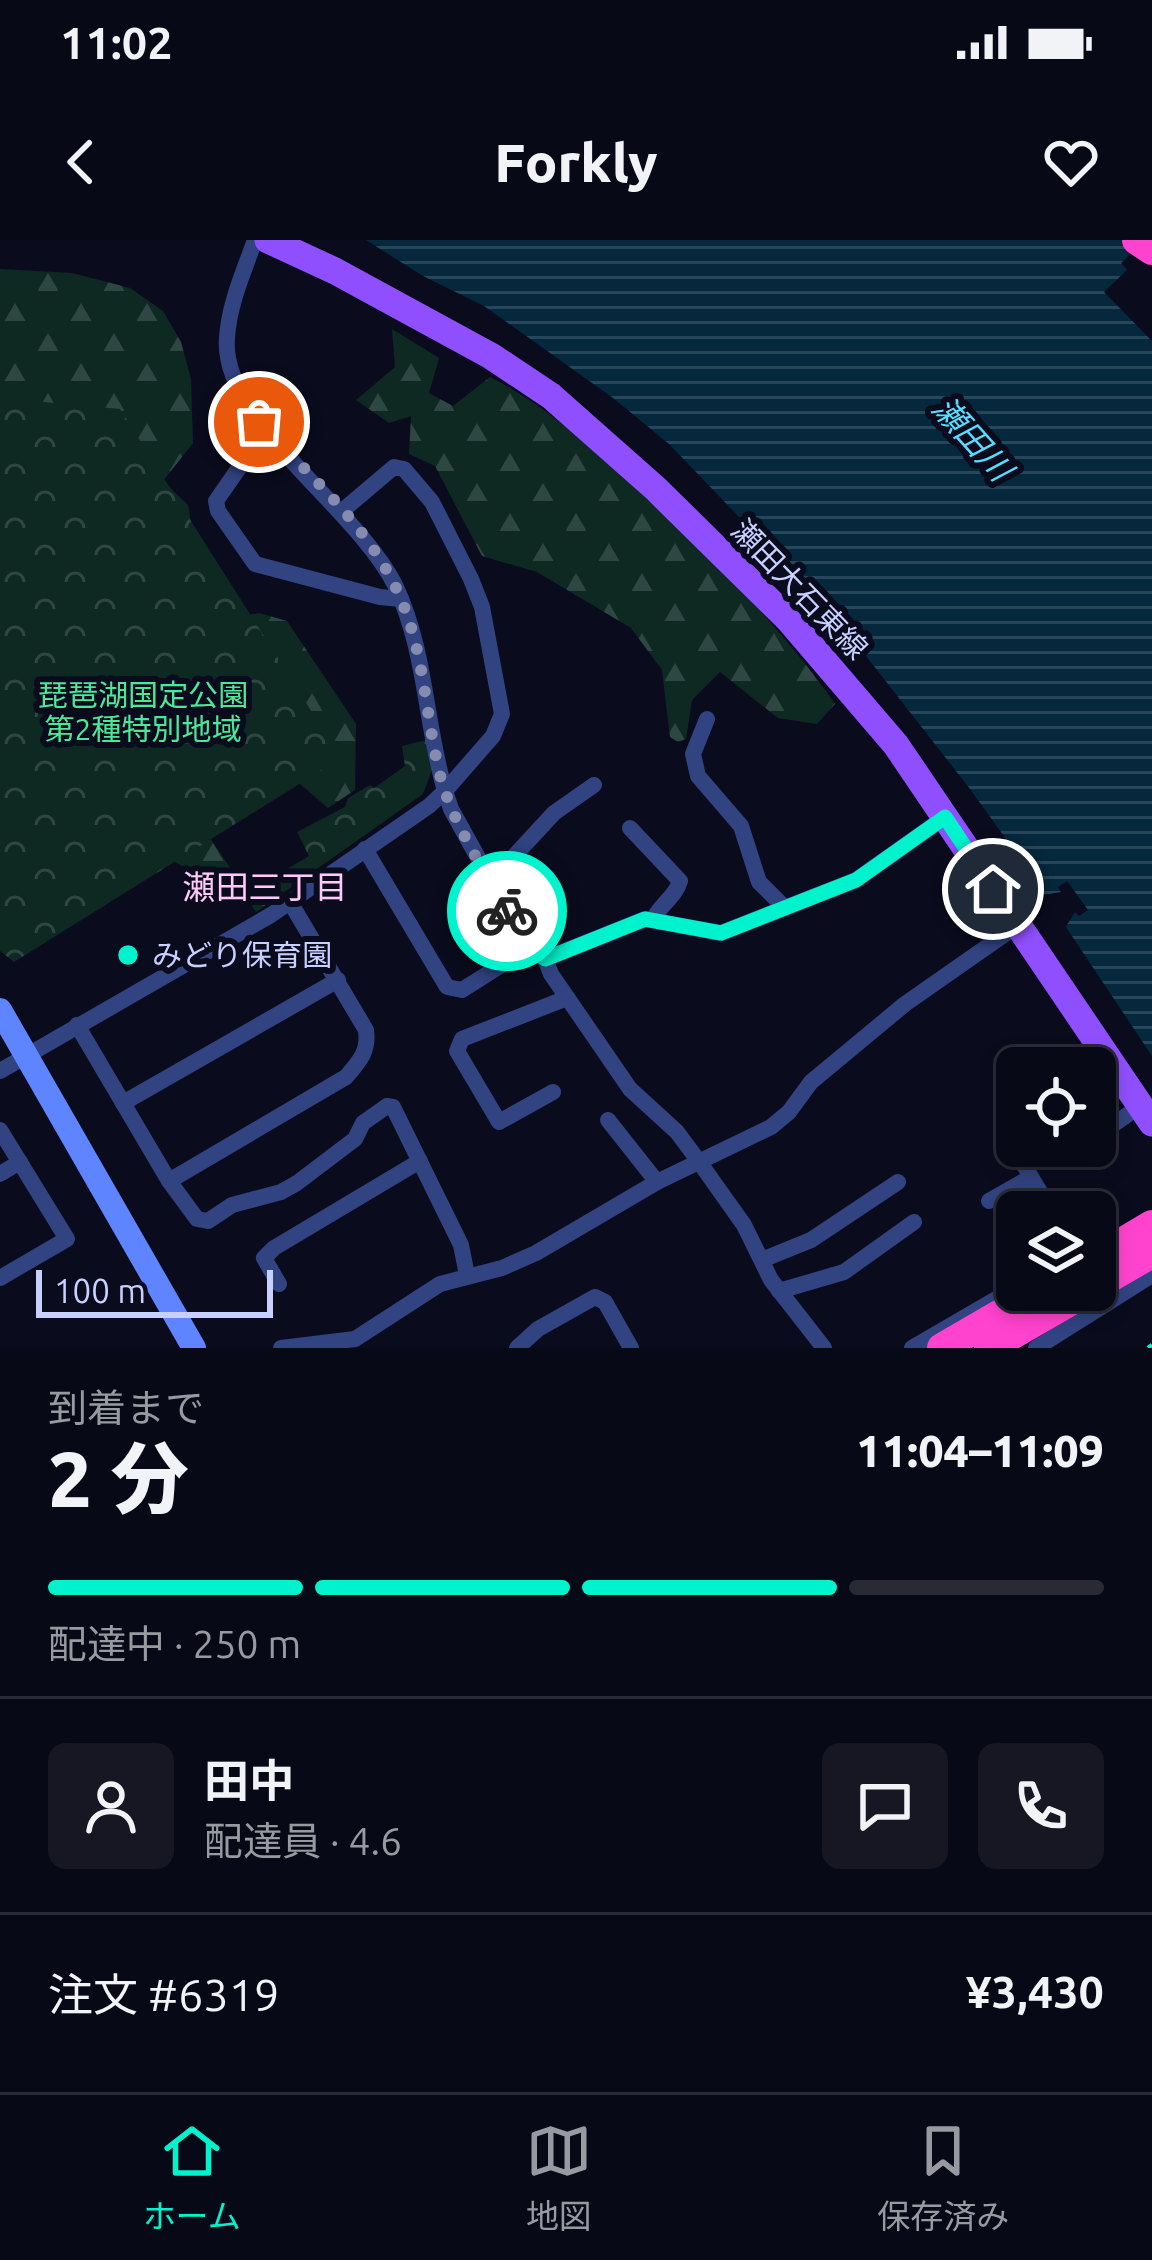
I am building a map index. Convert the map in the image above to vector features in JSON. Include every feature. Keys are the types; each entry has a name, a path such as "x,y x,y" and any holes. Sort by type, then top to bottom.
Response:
{"highway":[{"path":"1116,1247 1152,1226"},
{"path":"942,1348 1006,1311"},
{"path":"989,1348 1054,1311"},
{"path":"1005,1348 1060,1311"}],"main road":[{"name":"瀬田大石東線","path":"268,240 490,356 551,396 789,620 884,728 1146,1114"}],"street":[{"path":"255,240 226,340 235,388 342,511 380,560 401,598 417,644 451,809 567,998 630,1089 677,1132 700,1163 764,1259 779,1291 824,1348"},
{"path":"266,429 216,501 255,564 380,597 401,598"},
{"path":"0,1071 290,902 445,791 500,724 482,607 432,502 404,469 394,467 342,511"},
{"path":"707,719 692,754 698,776 741,826 759,882 785,908"},
{"path":"489,877 554,813 594,785"},
{"path":"365,849 447,986 462,990 538,953 654,918 713,934 856,880 945,817"},
{"path":"630,828 680,881 678,891 661,904 654,918"},
{"path":"169,1181 346,1076 362,1058 368,1044 366,1030 290,902"},
{"path":"280,1348 336,1343 370,1330 440,1284 502,1268 536,1253 657,1182 784,1118 806,1087 905,1004 1018,925"},
{"path":"123,1103 338,980"},
{"path":"553,1092 499,1122 458,1051 462,1040 567,998"},
{"path":"0,1010 194,1348"},
{"path":"77,1025 196,1219 208,1221 232,1205 297,1183 355,1139 363,1123 387,1106 393,1107 461,1245 467,1276"},
{"path":"1116,1127 1146,1114"},
{"path":"608,1120 657,1182"},
{"path":"0,1130 67,1239 0,1278"},
{"path":"279,1284 264,1258 274,1248 420,1161"},
{"path":"0,1174 20,1162"},
{"path":"1025,1167 1039,1191"},
{"path":"988,1201 1031,1177"},
{"path":"764,1259 811,1240 898,1182"},
{"path":"1116,1230 1152,1209"},
{"path":"779,1291 830,1278 873,1259 911,1228"},
{"path":"1036,1348 1143,1266"},
{"path":"517,1348 538,1329 595,1297 605,1302 631,1348"},
{"path":"912,1348 996,1299"},
{"path":"370,1330 380,1348"}],"green space":[{"name":"琵琶湖国定公園 第2種特別地域","path":"0,269 72,273 130,288 163,311 181,342 191,379 193,443 163,481 188,505 204,594 225,620 259,613 287,621 356,724 355,790 328,808 292,777 198,821 236,876 221,888 168,858 0,932"},
{"path":"392,329 439,358 429,393 453,406 490,377 530,400 584,442 741,591 835,704 817,724 778,718 720,672 692,700 686,739 678,742 670,737 662,670 631,628 537,572 482,556 435,466 409,454 411,416 389,423 356,400 395,367"},
{"name":"琵琶湖国定公園 第2種特別地域","path":"0,398 120,409 341,758 14,962 0,951"},
{"path":"426,740 432,770 423,794 256,912 243,892 275,882 309,856 297,832 345,807 348,798 370,785 374,788 405,766 402,746"}],"water":[{"name":"瀬田川","path":"366,240 1145,240 1121,263 1127,270 1104,292 1152,341 1152,1056 1026,867 852,638 669,444 484,306"}],"pier":[{"path":"1067,881 1088,910 1079,916 1075,912 1065,928 1043,895 1061,892 1058,887"}],"railway":[{"path":"1148,1348 1152,1345"}],"way so far":[{"path":"259,422 363,535 393,581 417,644 439,770 451,809 507,911"}],"place":[{"name":"みどり保育園","path":"128,955"}],"district":[{"name":"瀬田三丁目","path":"265,886"}],"route":[{"path":"507,911 522,938 545,959 645,919 721,933 856,880 945,817 993,889"}]}
